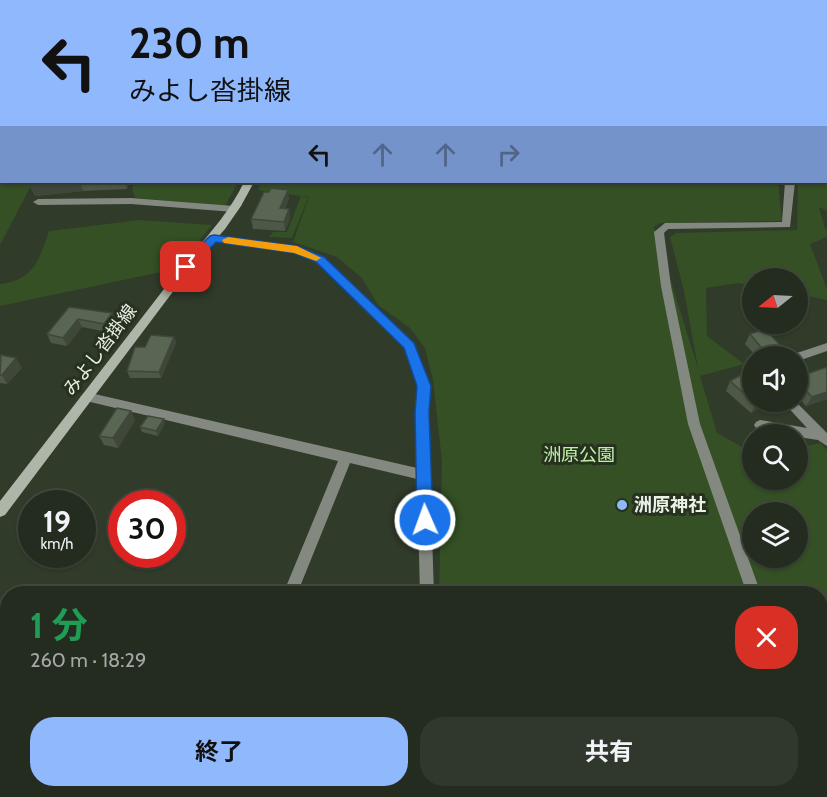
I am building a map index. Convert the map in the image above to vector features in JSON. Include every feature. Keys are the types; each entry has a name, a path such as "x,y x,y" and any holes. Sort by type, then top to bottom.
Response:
{"main road":[{"name":"みよし沓掛線","path":"0,511 186,267 214,238 248,183"}],"street":[{"path":"751,586 694,424 666,286 658,232 665,226 788,225 790,183"},
{"path":"38,202 131,201 234,209"},
{"path":"214,238 297,250 320,260 410,346 424,386 423,475 427,586"},
{"path":"808,354 827,348"},
{"path":"86,397 423,475"},
{"path":"798,412 824,439"},
{"path":"808,436 824,439"},
{"path":"293,586 346,457"}],"green space":[{"path":"0,183 32,183 0,245"},
{"path":"134,183 237,183 225,206 136,198 132,191"},
{"name":"洲原公園","path":"261,183 778,183 782,221 660,223 654,227 698,368 684,291 670,237 676,233 797,230 798,183 827,183 827,211 819,207 825,229 827,229 827,237 810,244 827,289 827,300 808,296 808,268 742,268 742,284 706,288 707,336 742,365 700,376 717,433 742,447 742,490 808,490 808,445 821,443 827,450 827,586 439,586 442,462 433,380 425,348 410,328 378,305 362,278 337,257 293,242 309,197 302,196 308,198 292,238 269,237 273,232 287,232 301,196 258,190"},
{"path":"140,220 212,225 186,256 166,271 0,306 0,284 21,278 34,267 49,231"}],"building":[{"path":"271,188 288,190 280,208 289,209 284,222 251,219 264,192 269,192"},
{"path":"69,307 112,313 104,324 78,319 63,338 47,334"},
{"path":"750,334 770,334 780,345 777,346 760,346"},
{"path":"151,335 174,337 159,372 127,371 135,347 145,347"},
{"path":"1,355 16,358 0,375"},
{"path":"827,367 827,392 812,397 808,393 808,374"},
{"path":"742,375 742,391 730,381"},
{"path":"117,408 131,411 113,438 99,436"},
{"path":"148,416 164,419 156,431 140,427"}],"slow traffic":[{"path":"228,240 297,250 316,258"}],"place":[{"name":"洲原神社","path":"622,505"}],"route":[{"path":"186,267 214,238 297,250 320,260 358,293 410,346 424,386 422,412 425,520"}]}
